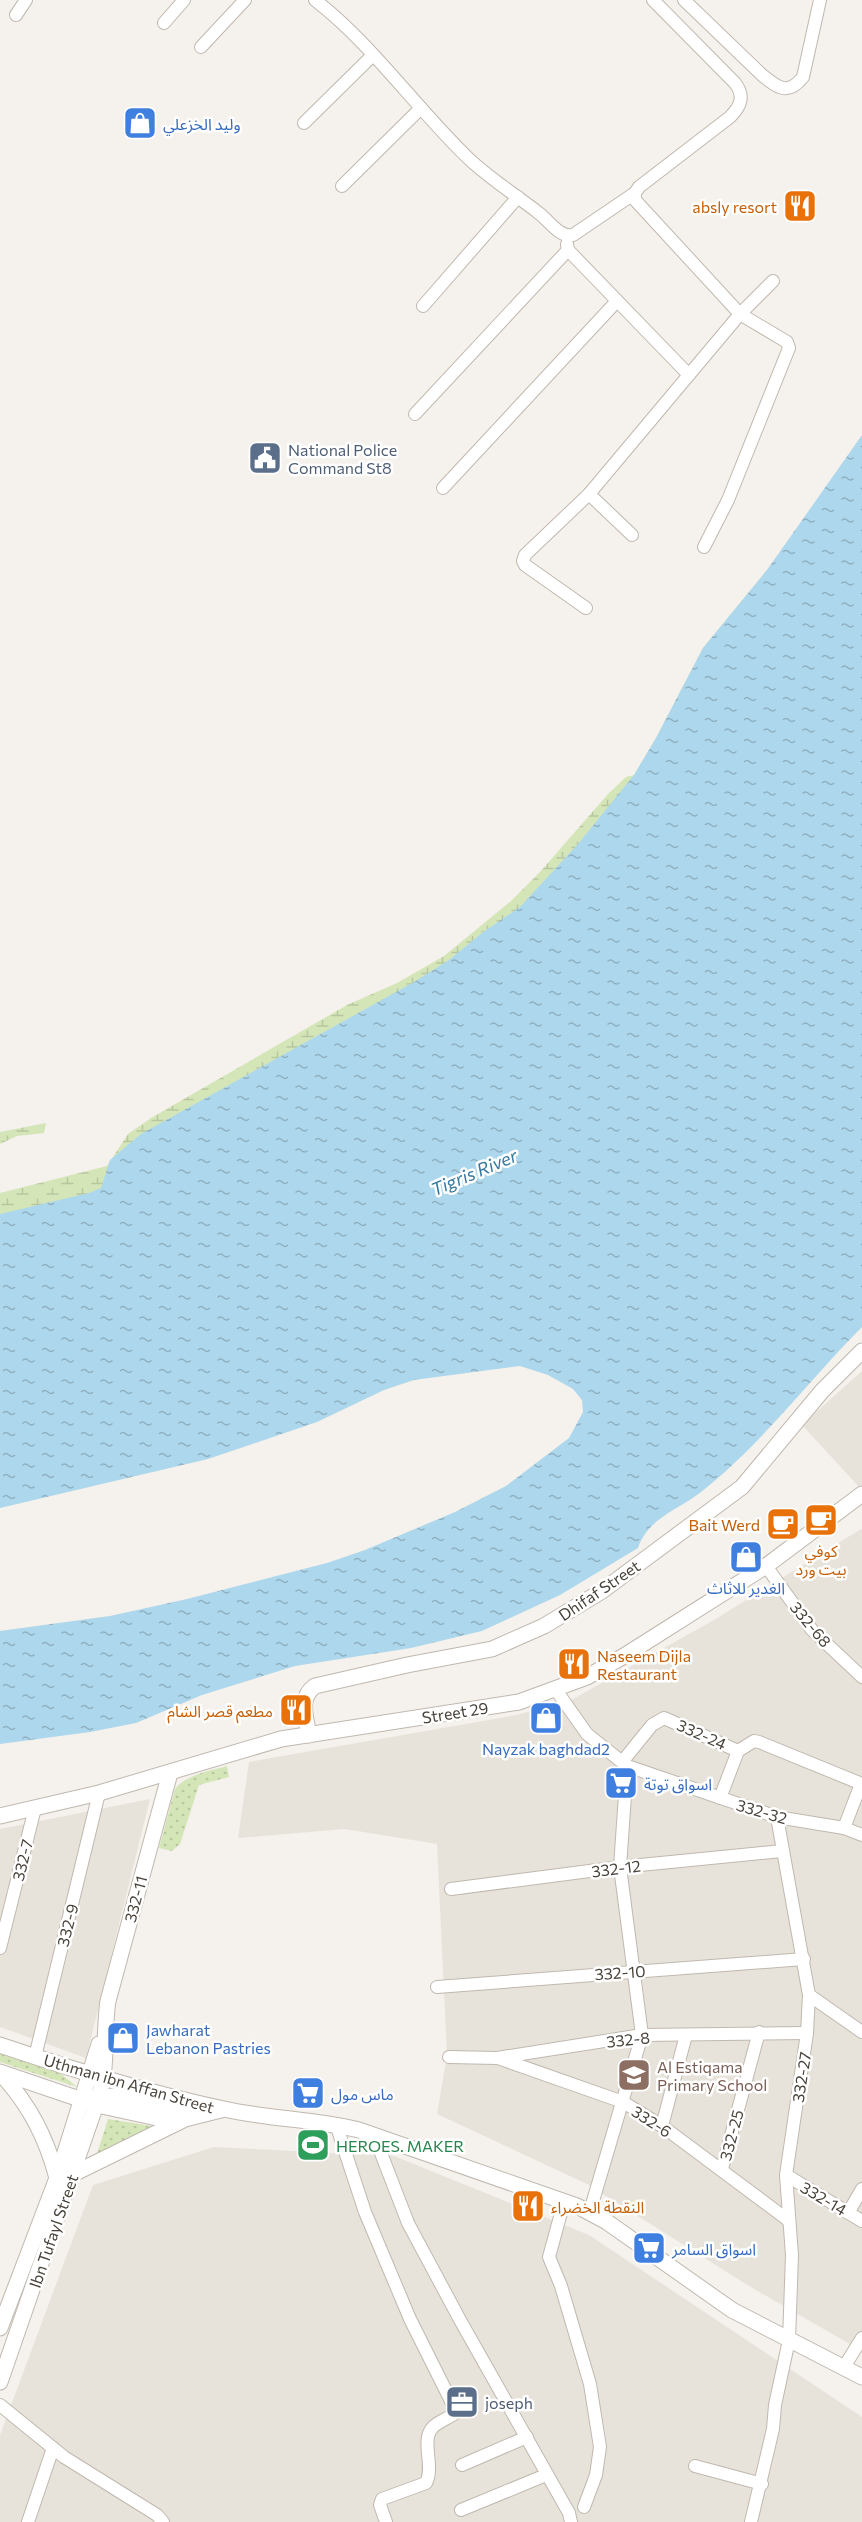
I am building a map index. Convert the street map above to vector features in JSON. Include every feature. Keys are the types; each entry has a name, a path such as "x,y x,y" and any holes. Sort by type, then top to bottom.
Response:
{"street":[{"path":"16,15 26,0"},
{"path":"164,23 184,0"},
{"path":"201,47 245,0"},
{"path":"315,0 373,55 480,170 567,236 568,250 689,375"},
{"path":"567,236 579,231 635,193 730,117 740,104 741,97 735,83 653,0"},
{"path":"684,0 762,75 774,85 785,89 796,86 803,77 820,0"},
{"path":"304,123 373,55"},
{"path":"342,186 421,108"},
{"path":"635,193 635,200 740,314 787,342 789,348 728,500 704,547"},
{"path":"423,306 518,197"},
{"path":"415,414 568,250"},
{"path":"586,608 525,565 523,561 525,555 589,494 740,314 773,281"},
{"path":"443,488 617,301"},
{"path":"589,494 632,535"},
{"name":"Dhifaf Street","path":"309,1735 304,1698 315,1686 492,1649 544,1626 602,1591 742,1486 822,1391 862,1352"},
{"name":"Street 29","path":"0,1816 99,1793 264,1743 519,1702 556,1690 608,1665 766,1566 860,1501"},
{"name":"332-68","path":"766,1566 812,1630 862,1677"},
{"name":"332-32","path":"556,1690 587,1734 624,1764 777,1817 844,1828 862,1835"},
{"name":"332-24","path":"624,1764 652,1725 664,1718 738,1751 754,1742 759,1742 861,1784"},
{"path":"720,1798 738,1751"},
{"path":"590,2211 642,2035 620,1867 624,1764"},
{"name":"332-11","path":"97,2077 113,1979 170,1773"},
{"path":"844,1828 861,1784"},
{"name":"332-9","path":"34,2057 99,1793"},
{"name":"332-7","path":"0,1948 35,1808"},
{"name":"332-27","path":"751,2522 762,2484 789,2340 792,2255 786,2175 807,2033 809,1995 777,1817"},
{"name":"332-12","path":"451,1889 620,1867 782,1851"},
{"name":"332-10","path":"437,1987 804,1959"},
{"path":"809,1995 862,2032"},
{"name":"332-25","path":"722,2169 759,2032"},
{"name":"332-8","path":"449,2057 497,2058 642,2035 807,2033"},
{"path":"662,2126 686,2035"},
{"name":"Uthman ibn Affan Street","path":"0,2045 97,2077 224,2109 336,2124 375,2135 590,2211 711,2298 862,2377"},
{"name":"332-6","path":"497,2058 623,2102 662,2126 788,2220"},
{"path":"0,2072 21,2095 37,2121 49,2149 57,2178"},
{"name":"Uthman ibn Affan Street","path":"0,2072 157,2118 184,2119 224,2109"},
{"name":"Ibn Tufayl Street","path":"0,2382 73,2174 93,2101 97,2077"},
{"path":"93,2101 115,2096 160,2105 224,2109"},
{"name":"Ibn Tufayl Street","path":"0,2328 57,2178 93,2101"},
{"path":"73,2174 184,2119"},
{"path":"336,2124 365,2212 410,2319 454,2407 454,2414 434,2426 428,2438 430,2476 426,2482 382,2499 380,2505 386,2522"},
{"path":"375,2135 408,2223 569,2513 571,2522"},
{"name":"332-14","path":"786,2175 862,2221"},
{"path":"848,2213 862,2189"},
{"path":"564,2202 549,2257 561,2286 590,2384 600,2447 596,2475 584,2507"},
{"path":"844,2367 862,2338"},
{"path":"0,2405 52,2448 157,2515 163,2522"},
{"path":"462,2465 527,2437"},
{"path":"28,2522 52,2448"},
{"path":"696,2466 762,2484"},
{"path":"461,2510 546,2475"}],"shaded area":[{"path":"862,1371 862,1490 802,1425"},
{"path":"861,1529 862,2351 749,2286 587,2184 437,2114 447,2056 437,1844 345,1829 238,1838 249,1762 517,1715 573,1699 714,1620"},
{"path":"150,1799 86,2058 0,2027 0,1829"},
{"path":"214,2147 394,2156 589,2235 862,2417 862,2522 0,2522 0,2435 93,2185"}],"green space":[{"path":"862,435 669,732 553,886 482,933 478,945 190,1153 0,1230 0,1193 107,1166 128,1134 151,1118 347,1005 397,983 444,956 511,901 540,872 608,794 626,777 634,775 703,648 767,570 825,491"},
{"path":"46,1123 44,1133 17,1136 0,1144 0,1132"},
{"path":"227,1766 229,1777 199,1785 180,1844 172,1851 159,1848 175,1789 192,1776"},
{"path":"0,2054 60,2073 77,2087 0,2062"},
{"path":"108,2119 158,2127 97,2154"}],"water":[{"name":"Tigris River","path":"862,435 862,1327 765,1433 723,1473 701,1492 656,1522 638,1548 560,1595 482,1631 411,1648 295,1666 202,1695 136,1723 90,1732 0,1744 0,1631 110,1616 327,1563 365,1550 455,1512 506,1486 569,1438 583,1412 582,1400 573,1389 548,1375 520,1366 414,1380 384,1390 317,1422 208,1459 0,1508 0,1214 89,1193 101,1188 110,1160 141,1134 414,982 449,960 482,933 520,907 578,844 634,775 703,648 767,570"}],"place":[{"name":"وليد الخزعلي","path":"140,123"},
{"name":"absly resort","path":"800,206"},
{"name":"National Police Command St8","path":"265,458"},
{"name":"كوفي بيت ورد","path":"821,1520"},
{"name":"Bait Werd","path":"783,1524"},
{"name":"الغدير للاثاث","path":"746,1557"},
{"name":"Naseem Dijla Restaurant","path":"574,1664"},
{"name":"مطعم قصر الشام","path":"296,1710"},
{"name":"Nayzak baghdad2","path":"546,1718"},
{"name":"اسواق توتة","path":"621,1783"},
{"name":"Jawharat Lebanon Pastries","path":"123,2038"},
{"name":"Al Estiqama Primary School","path":"634,2075"},
{"name":"ماس مول","path":"308,2093"},
{"name":"HEROES. MAKER","path":"313,2145"},
{"name":"النقطة الخضراء","path":"528,2206"},
{"name":"اسواق السامر","path":"649,2248"},
{"name":"joseph","path":"462,2402"}]}
